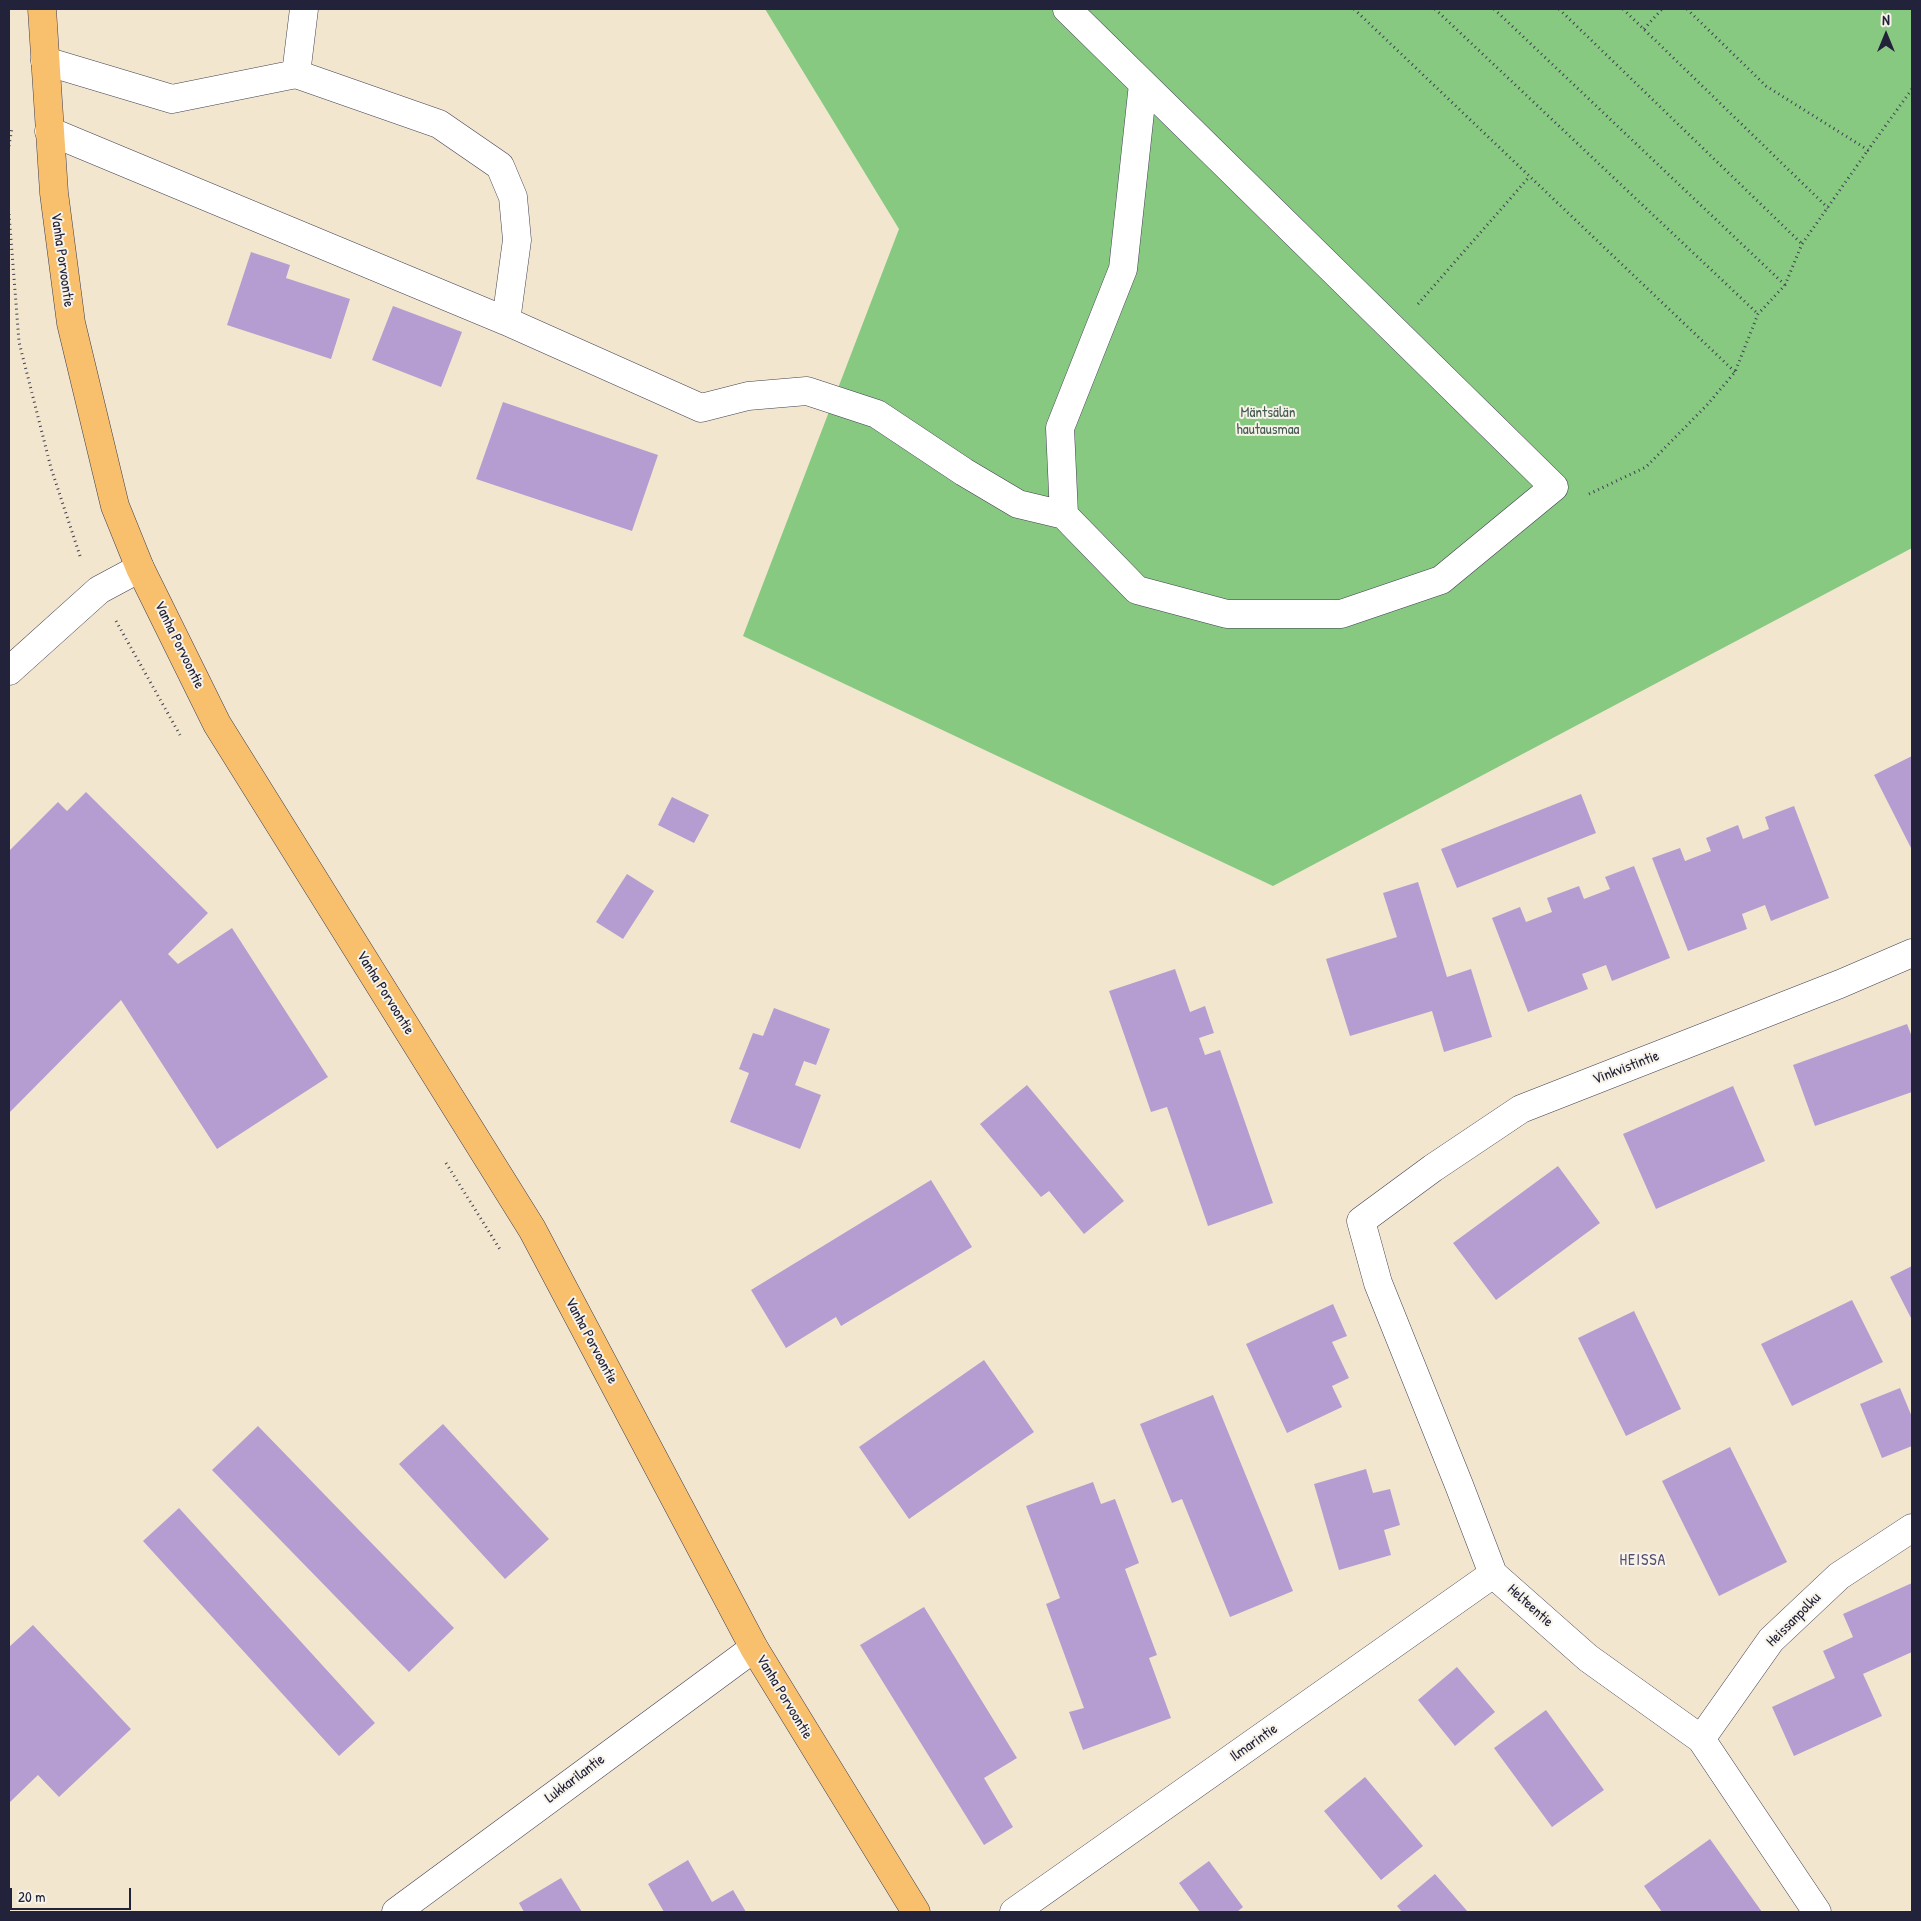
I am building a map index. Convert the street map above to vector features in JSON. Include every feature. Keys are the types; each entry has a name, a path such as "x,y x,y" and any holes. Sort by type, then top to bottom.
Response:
{"main road":[{"name":"Vanha Porvoontie","path":"42,9 54,193 71,324 115,506 140,568 217,724 532,1229 754,1648 916,1912"}],"street":[{"path":"296,74 304,9"},
{"path":"49,131 506,321 701,408 748,396 807,391 877,414 964,472 1018,504 1064,515 1137,590 1228,614 1341,614 1442,580 1554,487 1067,9"},
{"path":"45,61 172,99 296,74 439,124 500,166 513,197 517,240 506,321"},
{"path":"1064,515 1060,428 1123,269 1143,84"},
{"path":"9,671 99,590 140,568"},
{"name":"Vinkvistintie","path":"1361,1221 1433,1168 1521,1109 1840,984 1912,953"},
{"name":"Helteentie","path":"1361,1221 1378,1283 1460,1485 1493,1574 1588,1658 1701,1739 1817,1912"},
{"name":"Heissanpolku","path":"1701,1739 1771,1640 1839,1576 1912,1528"},
{"name":"Ilmarintie","path":"1014,1912 1493,1574"},
{"name":"Lukkarilantie","path":"396,1912 754,1648"}],"path":[{"path":"1354,9 1735,372"},
{"path":"1435,9 1758,314"},
{"path":"1494,9 1785,286"},
{"path":"1559,9 1802,244"},
{"path":"1623,9 1828,208"},
{"path":"1644,29 1662,9"},
{"path":"1687,9 1766,86 1868,150"},
{"path":"1554,487 1581,498 1646,467 1707,405 1735,372 1758,314 1785,286 1802,244 1912,89"},
{"path":"1395,330 1530,176"}],"green space":[{"name":"Mäntsälän hautausmaa","path":"765,9 1912,9 1912,548 1273,886 743,636 899,229"}],"building":[{"path":"251,252 290,265 286,278 350,299 331,359 227,325"},
{"path":"393,306 462,332 441,387 372,360"},
{"path":"503,402 658,455 632,531 476,479"},
{"path":"1912,756 1912,850 1874,775"},
{"path":"86,792 208,913 168,954 178,964 232,928 328,1077 217,1149 121,1000 9,1113 9,851 58,802 67,811"},
{"path":"1581,794 1596,833 1457,888 1441,849"},
{"path":"672,797 709,815 694,843 658,825"},
{"path":"1794,806 1829,898 1771,921 1765,905 1742,914 1747,929 1688,951 1652,858 1680,848 1685,861 1711,851 1706,838 1738,825 1743,839 1769,829 1765,817"},
{"path":"1634,866 1670,958 1612,981 1606,965 1582,974 1588,989 1528,1012 1492,918 1520,907 1526,922 1552,912 1547,898 1579,886 1584,899 1610,889 1605,877"},
{"path":"627,874 654,891 623,939 596,922"},
{"path":"1418,882 1447,977 1471,969 1492,1037 1444,1052 1432,1011 1350,1036 1326,959 1397,937 1383,893"},
{"path":"1175,969 1190,1012 1205,1006 1214,1033 1199,1038 1205,1055 1220,1050 1273,1203 1208,1226 1167,1107 1151,1112 1109,991"},
{"path":"774,1008 830,1029 816,1065 804,1061 795,1085 821,1095 800,1149 730,1122 749,1073 739,1069 753,1033 763,1036"},
{"path":"1907,1024 1912,1037 1912,1092 1815,1126 1793,1065"},
{"path":"1027,1085 1124,1201 1084,1234 1049,1191 1041,1197 980,1124"},
{"path":"1733,1086 1765,1161 1656,1209 1623,1134"},
{"path":"1558,1166 1600,1223 1496,1300 1453,1243"},
{"path":"931,1180 972,1247 841,1326 836,1317 786,1348 751,1290"},
{"path":"1912,1266 1912,1320 1890,1277"},
{"path":"1852,1300 1883,1362 1792,1406 1761,1344"},
{"path":"1333,1304 1347,1336 1332,1342 1349,1378 1332,1386 1342,1407 1287,1433 1246,1344"},
{"path":"1634,1311 1681,1409 1626,1436 1578,1338"},
{"path":"984,1360 1034,1432 909,1519 859,1447"},
{"path":"1900,1388 1912,1417 1912,1446 1882,1458 1860,1404"},
{"path":"1213,1395 1293,1591 1230,1617 1182,1499 1172,1503 1140,1424"},
{"path":"443,1424 549,1539 505,1579 399,1464"},
{"path":"258,1426 454,1628 409,1672 212,1470"},
{"path":"1730,1447 1787,1562 1719,1596 1662,1481"},
{"path":"1366,1469 1373,1493 1390,1489 1400,1525 1384,1530 1391,1555 1339,1570 1314,1484"},
{"path":"1093,1482 1101,1504 1115,1499 1139,1563 1125,1569 1157,1655 1149,1658 1171,1718 1083,1750 1069,1712 1084,1708 1046,1604 1060,1598 1026,1506"},
{"path":"179,1508 375,1723 339,1756 143,1541"},
{"path":"1912,1583 1912,1652 1863,1674 1882,1716 1794,1756 1772,1707 1835,1678 1823,1651 1853,1637 1843,1614"},
{"path":"924,1607 1017,1758 984,1778 1013,1827 984,1845 860,1645"},
{"path":"33,1625 131,1729 59,1797 38,1775 9,1803 9,1647"},
{"path":"1457,1667 1495,1712 1455,1746 1418,1700"},
{"path":"1546,1710 1604,1790 1552,1827 1494,1748"},
{"path":"1365,1777 1423,1846 1381,1880 1324,1811"},
{"path":"1710,1839 1762,1912 1662,1912 1644,1886"},
{"path":"688,1860 712,1902 733,1890 746,1912 664,1912 648,1884"},
{"path":"1209,1861 1243,1907 1237,1912 1200,1912 1179,1883"},
{"path":"1435,1874 1468,1912 1402,1912 1397,1906"},
{"path":"561,1878 582,1912 524,1912 519,1903"}],"district":[{"name":"HEISSA","path":"1643,1561"}]}
